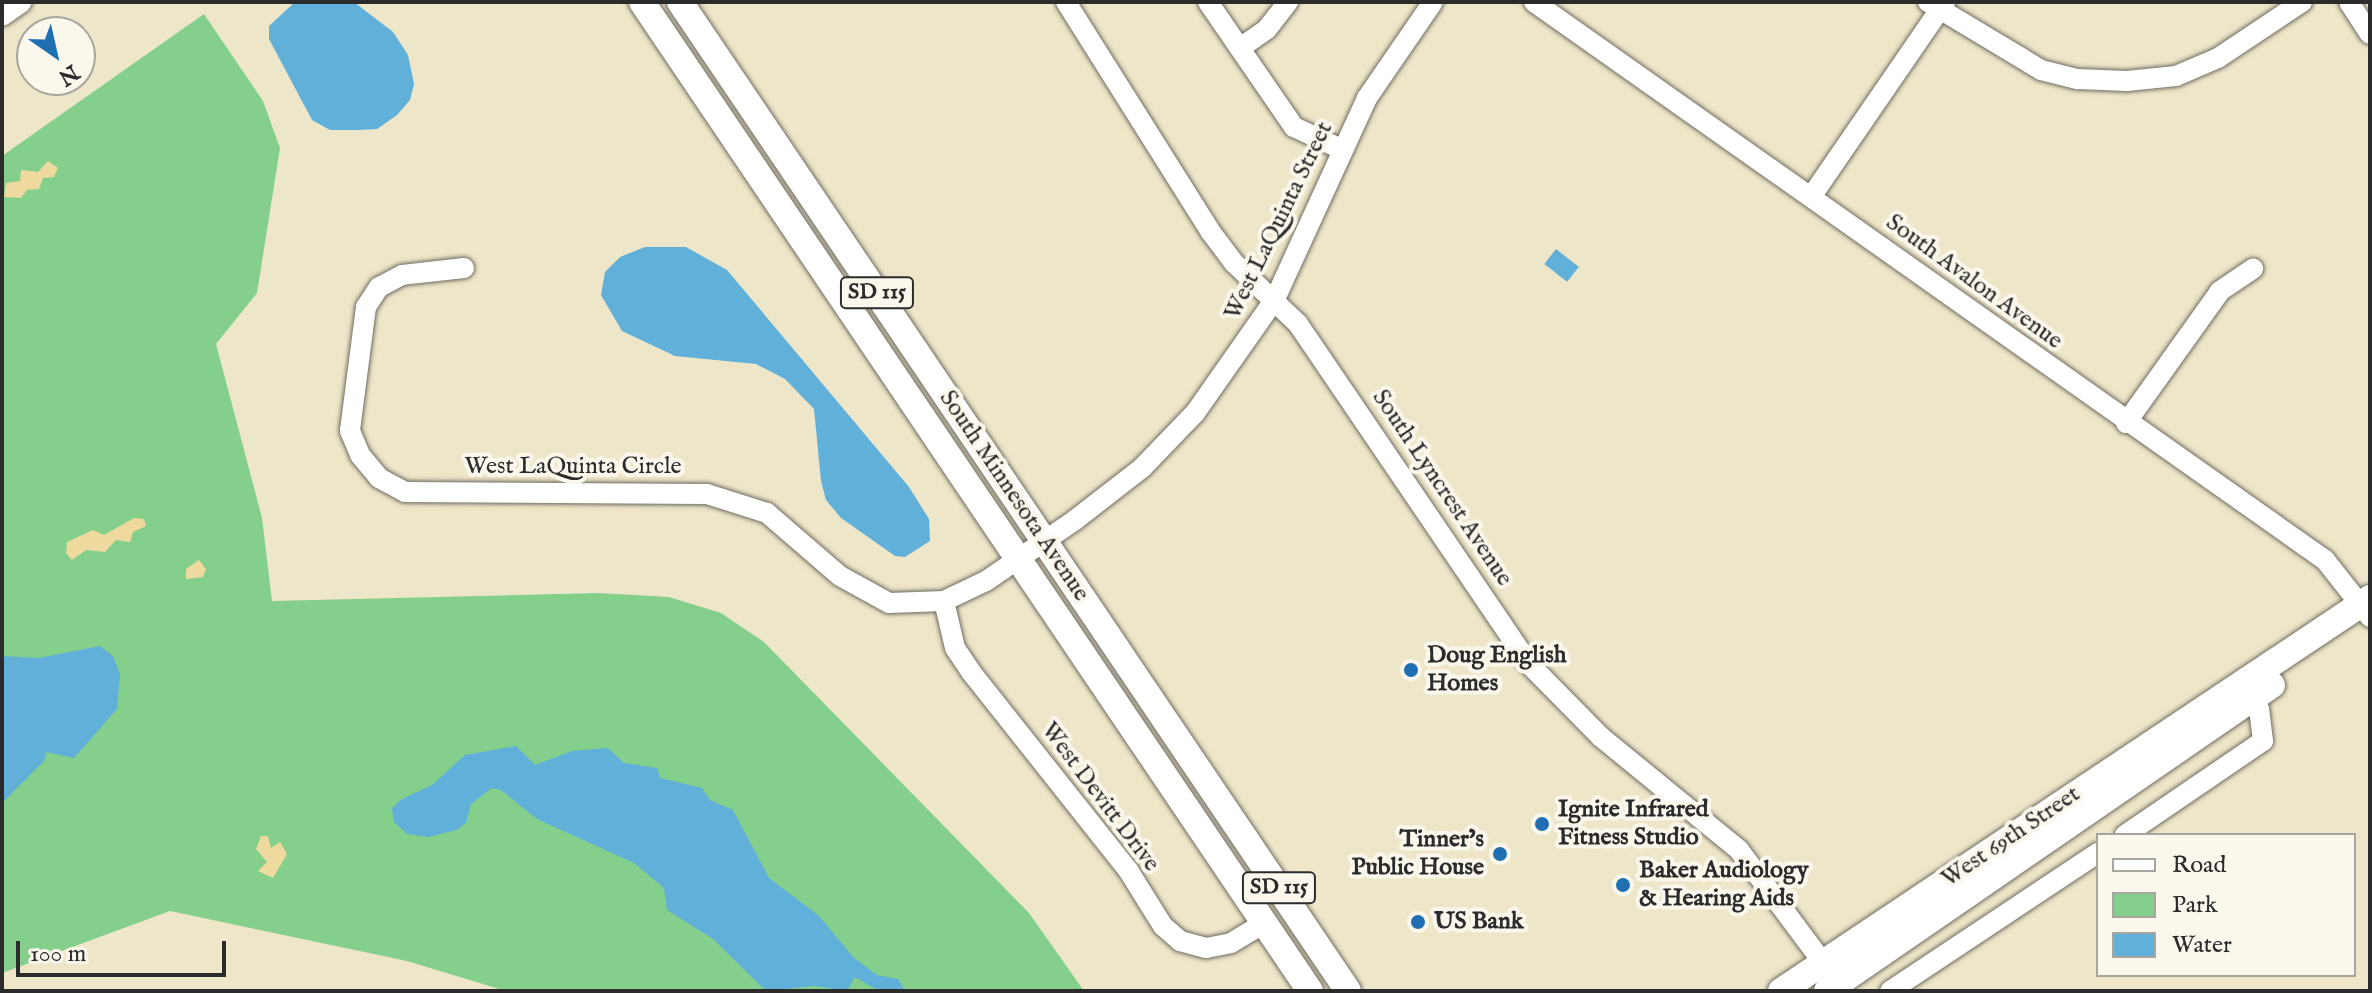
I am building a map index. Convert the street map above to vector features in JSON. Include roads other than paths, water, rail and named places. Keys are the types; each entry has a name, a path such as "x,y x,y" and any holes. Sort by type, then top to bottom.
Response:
{"main road":[{"name":"South Minnesota Avenue","path":"642,2 1310,991"},
{"name":"South Minnesota Avenue","path":"680,2 1348,991"},
{"name":"West 69th Street","path":"1781,991 1833,982 2247,691 2368,610"}],"street":[{"path":"2,16 22,2"},
{"name":"South Lyncrest Avenue","path":"1066,2 1210,231 1234,263 1275,299 1361,414 1528,663 1601,737 1739,850 1833,982"},
{"path":"1208,2 1294,127 1343,150"},
{"path":"1240,48 1267,29 1288,2"},
{"name":"West LaQuinta Street","path":"1018,560 1142,468 1195,413 1275,299 1367,98 1433,2"},
{"name":"South Avalon Avenue","path":"1534,2 2126,423 2325,560 2368,610"},
{"path":"1811,197 1937,5 2041,70 2078,79 2127,81 2176,76 2218,58 2302,2"},
{"path":"2349,2 2370,34"},
{"name":"West LaQuinta Circle","path":"464,268 402,275 379,287 366,307 350,431 360,455 379,478 405,492 707,494 767,513 840,576 889,603 944,601 1018,560"},
{"path":"2126,423 2220,291 2253,269"},
{"name":"West Devitt Drive","path":"944,601 955,648 971,672 1128,870 1163,926 1180,941 1206,948 1231,943 1264,923"},
{"path":"2128,833 2263,741 2264,725 2247,691"},
{"path":"1890,991 2096,854"}],"water":[{"path":"295,2 354,2 393,32 408,55 414,84 410,100 397,115 377,129 330,130 312,120 269,39 269,26"},
{"path":"645,247 686,247 727,270 909,487 929,519 930,541 905,557 895,556 841,518 826,500 821,481 814,409 785,379 756,364 675,356 622,331 601,295 605,272 620,257"},
{"path":"1556,249 1579,267 1567,282 1544,264"},
{"path":"100,646 113,656 120,674 117,709 74,758 46,752 44,761 2,803 2,656 39,658"},
{"path":"516,746 535,765 572,751 608,748 624,763 657,768 660,778 702,788 710,800 733,810 769,878 819,916 854,958 877,975 898,979 905,991 879,991 855,977 847,991 815,986 766,991 713,939 667,910 664,888 634,863 537,819 501,790 492,788 471,804 466,823 456,830 428,837 407,834 394,822 392,808 402,799 432,785 465,755"}],"place":[{"name":"Doug English Homes","path":"1411,670"},
{"name":"Ignite Infrared Fitness Studio","path":"1542,824"},
{"name":"Tinner’s Public House","path":"1500,854"},
{"name":"Baker Audiology & Hearing Aids","path":"1623,885"},
{"name":"US Bank","path":"1418,922"}]}
